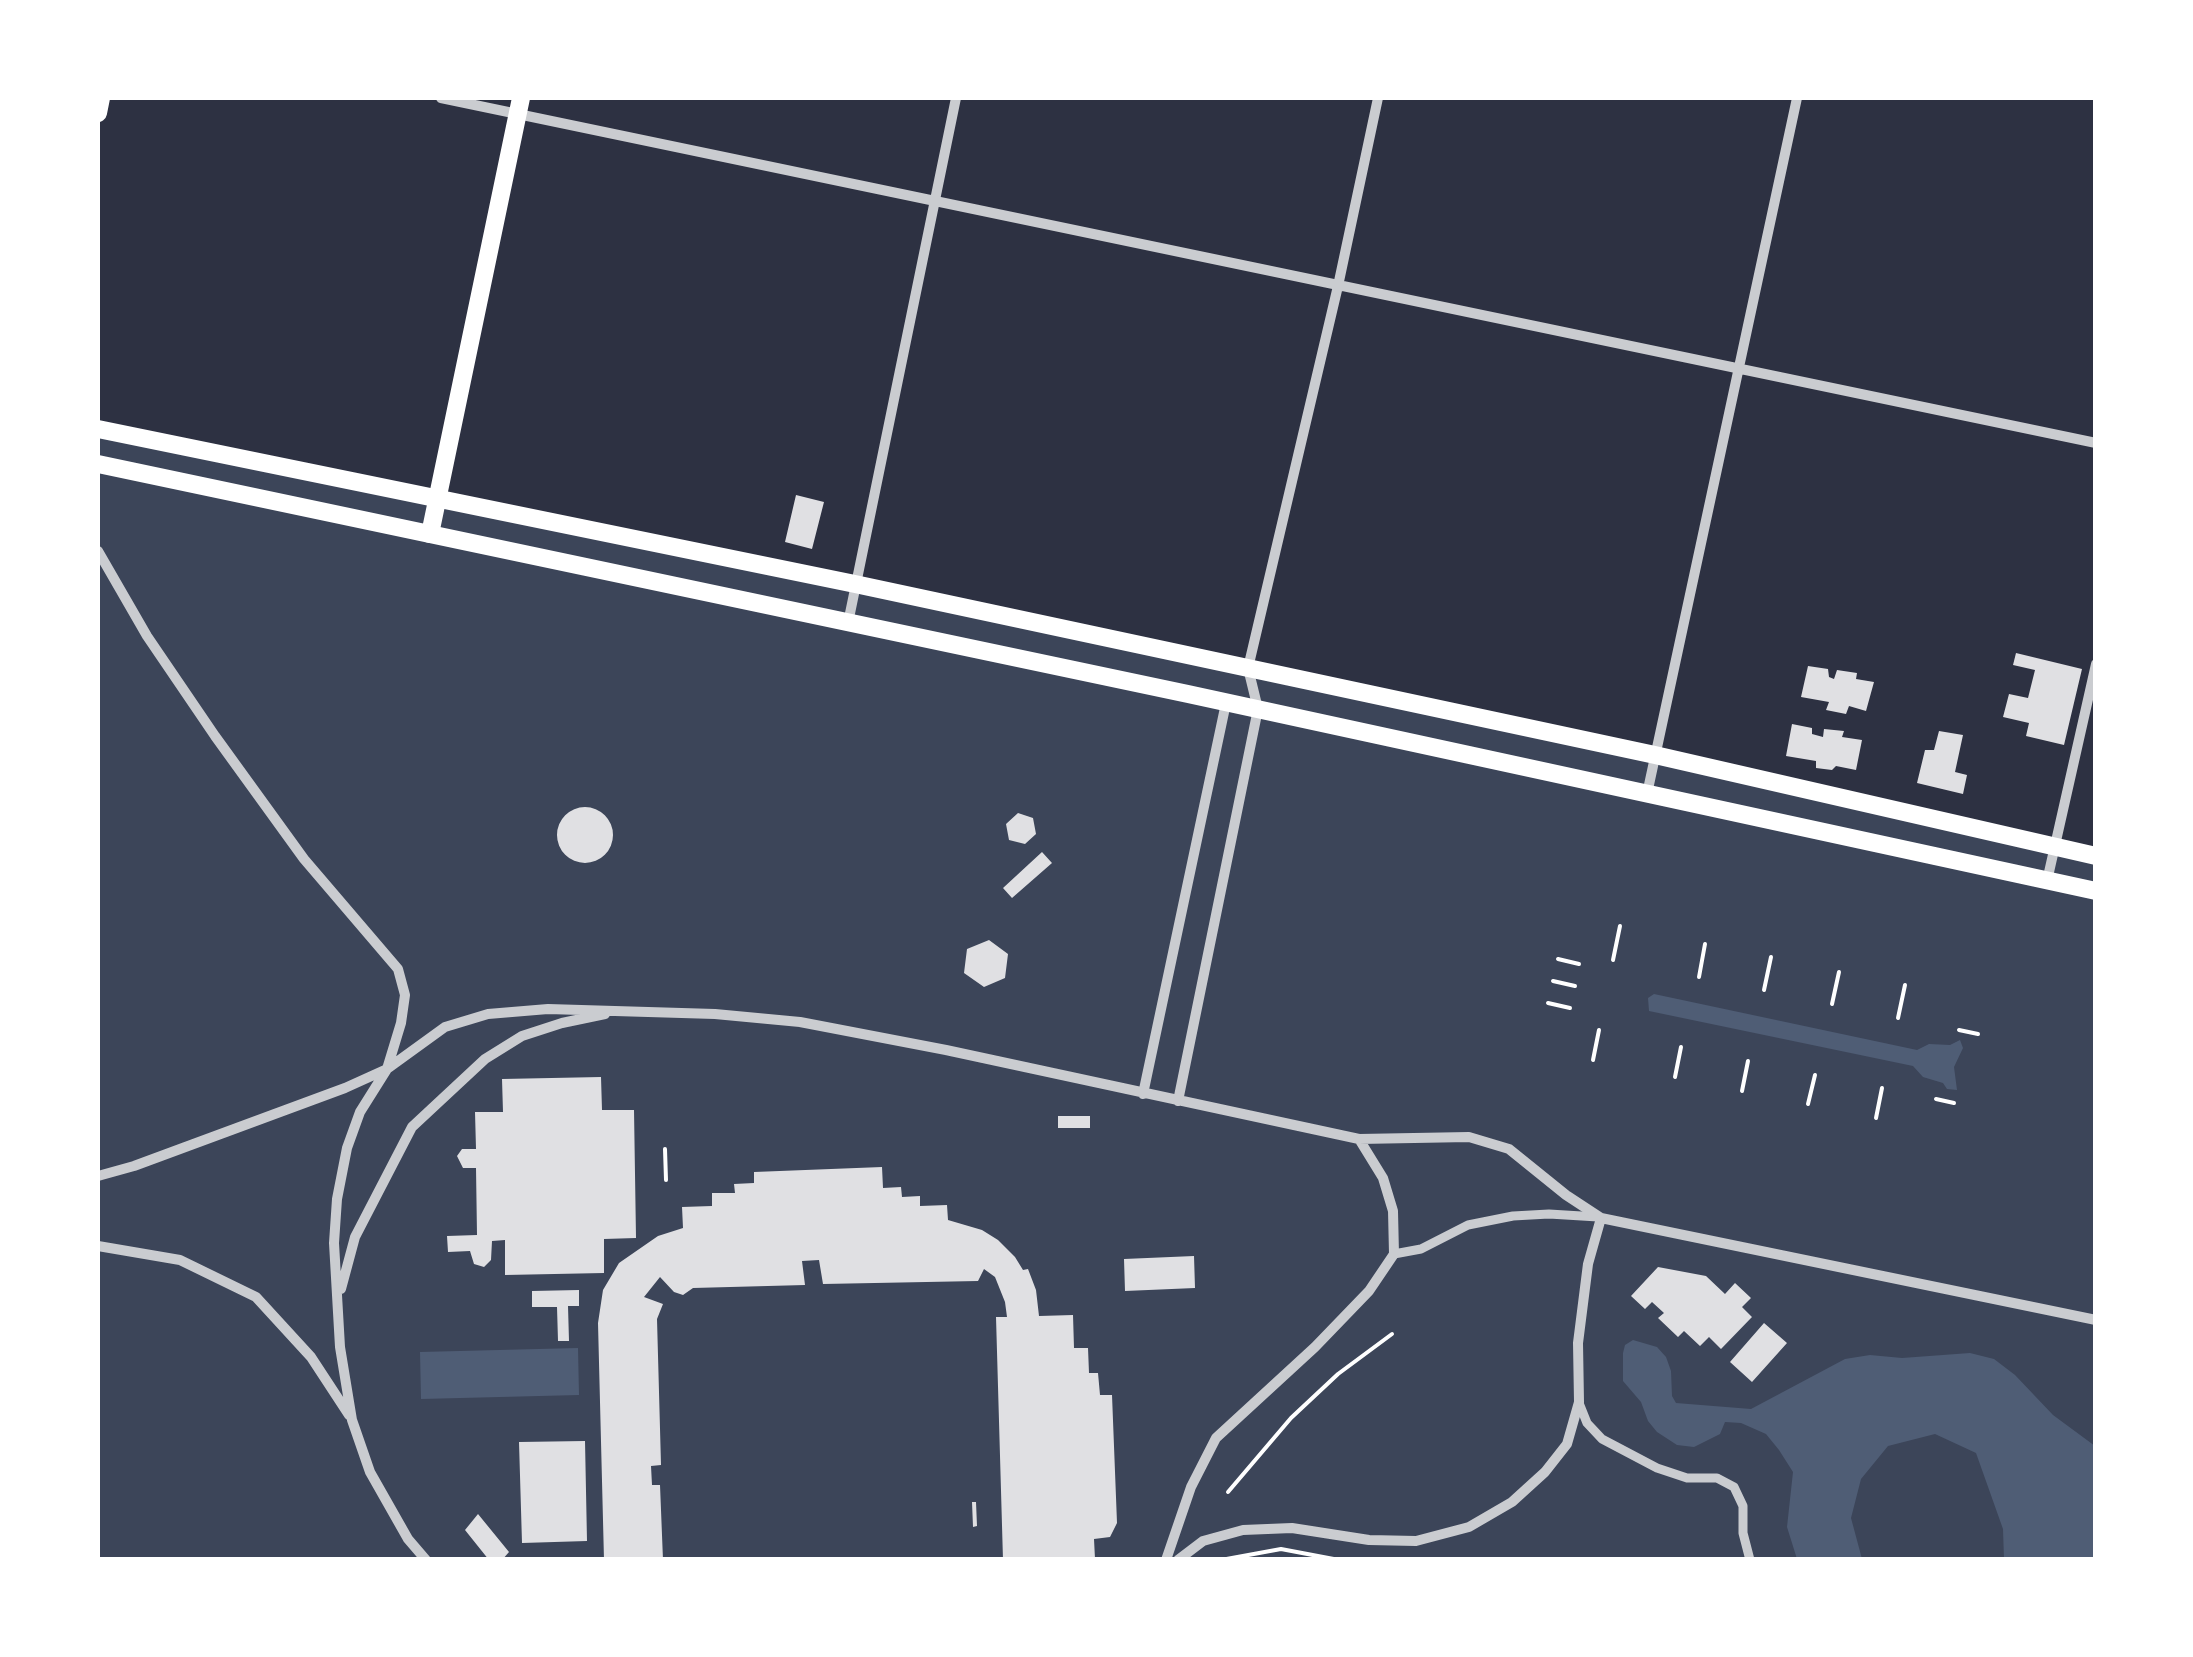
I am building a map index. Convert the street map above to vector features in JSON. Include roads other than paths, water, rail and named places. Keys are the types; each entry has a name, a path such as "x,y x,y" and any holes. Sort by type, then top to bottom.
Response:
{"main road":[{"path":"98,113 101,98"},
{"path":"430,534 520,105"},
{"path":"98,429 1655,754 2096,856"},
{"path":"98,464 2096,892"}],"street":[{"path":"442,98 520,105 1338,286 2096,443"},
{"path":"848,623 956,98"},
{"path":"1178,1101 1258,710 1248,668 1378,98"},
{"path":"1647,794 1797,98"},
{"path":"98,551 147,636 226,752 304,859 398,969 405,995 401,1023 386,1069 360,1112 344,1159 336,1200 334,1244 340,1347 352,1420 370,1472 408,1539 426,1560"},
{"path":"2047,881 2096,664"},
{"path":"1143,1094 1226,703"},
{"path":"98,1176 262,1120 386,1069 446,1027 488,1014 548,1009 626,1010 800,1022 1359,1139 1469,1137 1509,1149 1601,1218"},
{"path":"338,1300 354,1237 380,1184 412,1127 449,1089 485,1059 522,1036 626,1010"},
{"path":"1166,1560 1192,1487 1216,1438 1315,1347 1369,1291 1394,1254 1393,1211 1383,1178 1359,1139"},
{"path":"1394,1254 1421,1249 1468,1225 1513,1216 1601,1218 2096,1320"},
{"path":"1178,1560 1204,1542 1244,1530 1292,1528 1369,1540 1416,1541 1469,1527 1512,1502 1545,1472 1567,1444 1579,1402 1580,1323 1588,1264 1601,1218"},
{"path":"98,1246 180,1260 256,1296 311,1357 352,1420"},
{"path":"1579,1402 1587,1422 1602,1439 1657,1468 1687,1478 1717,1478 1734,1487 1743,1506 1743,1532 1750,1560"}]}
